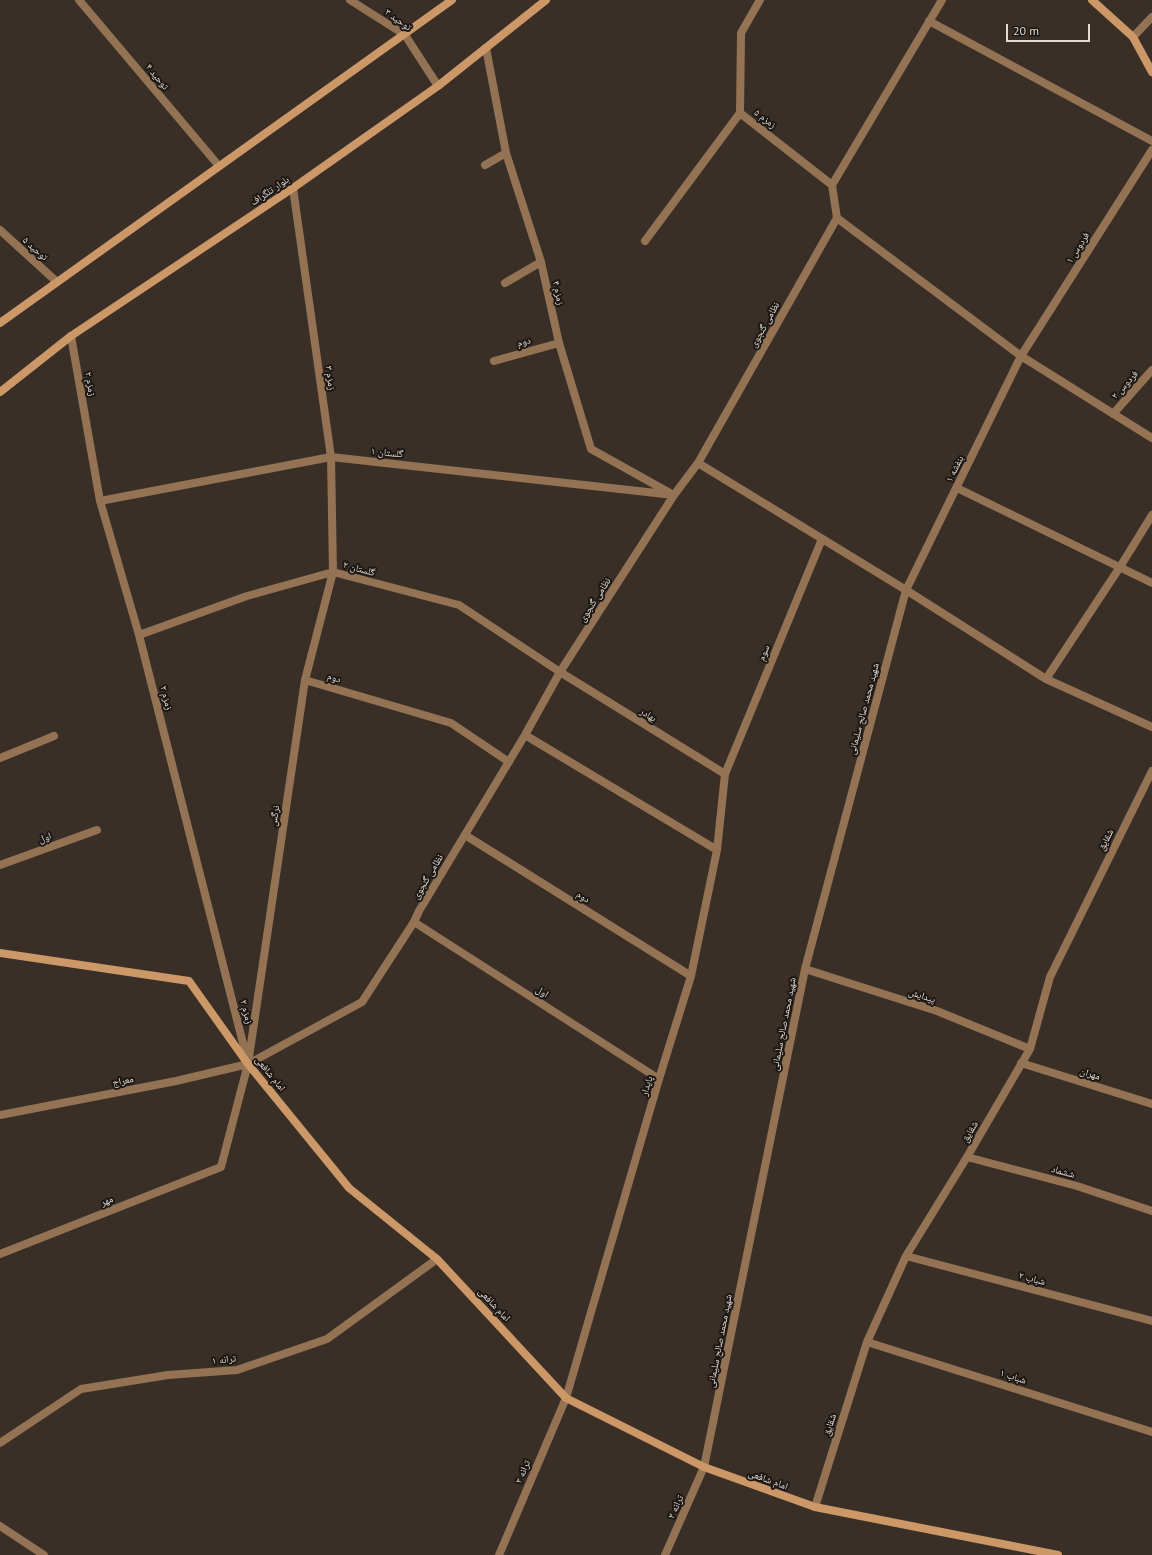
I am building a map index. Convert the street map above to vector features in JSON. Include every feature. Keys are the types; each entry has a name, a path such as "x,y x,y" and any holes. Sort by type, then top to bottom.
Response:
{"street":[{"name":"توحید ۴","path":"79,0 219,166"},
{"name":"توحید ۳","path":"350,0 405,35 438,86"},
{"path":"0,324 452,0"},
{"name":"بلوار تلگراف","path":"0,392 72,336 293,188 438,86 546,0"},
{"name":"زمزم ۵","path":"760,0 741,33 740,113 832,185"},
{"path":"942,0 832,185 837,218 1021,356 1152,438"},
{"path":"1092,0 1133,37 1152,72"},
{"path":"1133,37 1152,17"},
{"path":"929,20 1152,141"},
{"name":"زمزم ۴","path":"486,48 506,153 541,262 559,343 592,449 674,495"},
{"path":"645,241 740,113"},
{"name":"فردوس ۱","path":"1021,356 1152,150"},
{"path":"485,164 506,153"},
{"name":"زمزم ۳","path":"293,188 331,457 333,572"},
{"name":"نظامی گنجوی","path":"248,1064 362,1002 414,922 419,911 525,735 560,672 674,495 698,463 837,218"},
{"name":"توحید ۵","path":"0,230 57,282"},
{"path":"505,283 541,262"},
{"name":"زمزم ۲","path":"72,336 100,501 139,635 248,1064"},
{"name":"دوم","path":"494,361 559,343"},
{"name":"بنفشه ۱","path":"906,590 1021,356"},
{"name":"فردوس ۲","path":"1113,414 1152,370"},
{"name":"گلستان ۱","path":"100,501 331,457 674,495"},
{"path":"698,463 906,590 1046,679 1152,727"},
{"path":"957,488 1152,583"},
{"path":"1046,679 1120,567 1152,515"},
{"name":"سوم","path":"725,774 822,539"},
{"name":"گلستان ۲","path":"139,635 247,596 333,572 459,605 560,672"},
{"name":"نرگس","path":"248,1064 305,680 333,572"},
{"name":"شهید محمد صالح سلیمانی","path":"704,1468 805,969 906,590"},
{"name":"بهادر","path":"560,672 725,774"},
{"name":"دوم","path":"305,680 451,723 509,762"},
{"path":"525,735 717,850"},
{"path":"0,758 54,736"},
{"name":"شقایق","path":"815,1507 867,1342 906,1256 967,1157 1030,1049 1050,977 1152,771"},
{"name":"پایدار","path":"566,1398 659,1079 691,976 717,850 725,774"},
{"name":"اول","path":"0,865 96,830"},
{"name":"دوم","path":"465,835 691,976"},
{"name":"اول","path":"414,922 659,1079"},
{"name":"امام شافعی","path":"0,953 189,981 248,1064 349,1188 437,1258 566,1398 704,1468 815,1507 1058,1555"},
{"name":"پیدایش","path":"805,969 937,1011 1030,1049"},
{"name":"مهران","path":"1021,1063 1152,1104"},
{"name":"معراج","path":"0,1115 176,1081 248,1064"},
{"name":"مهر","path":"0,1254 221,1167 248,1064"},
{"name":"ششماد","path":"967,1157 1076,1186 1152,1211"},
{"name":"شباب ۲","path":"906,1256 1152,1321"},
{"name":"ترانه ۱","path":"0,1443 81,1389 168,1375 237,1370 327,1339 437,1258"},
{"name":"شباب ۱","path":"867,1342 1152,1432"},
{"name":"ترانه ۲","path":"499,1555 566,1398"},
{"name":"ترانه ۳","path":"665,1555 704,1468"},
{"path":"0,1526 44,1555"}]}
